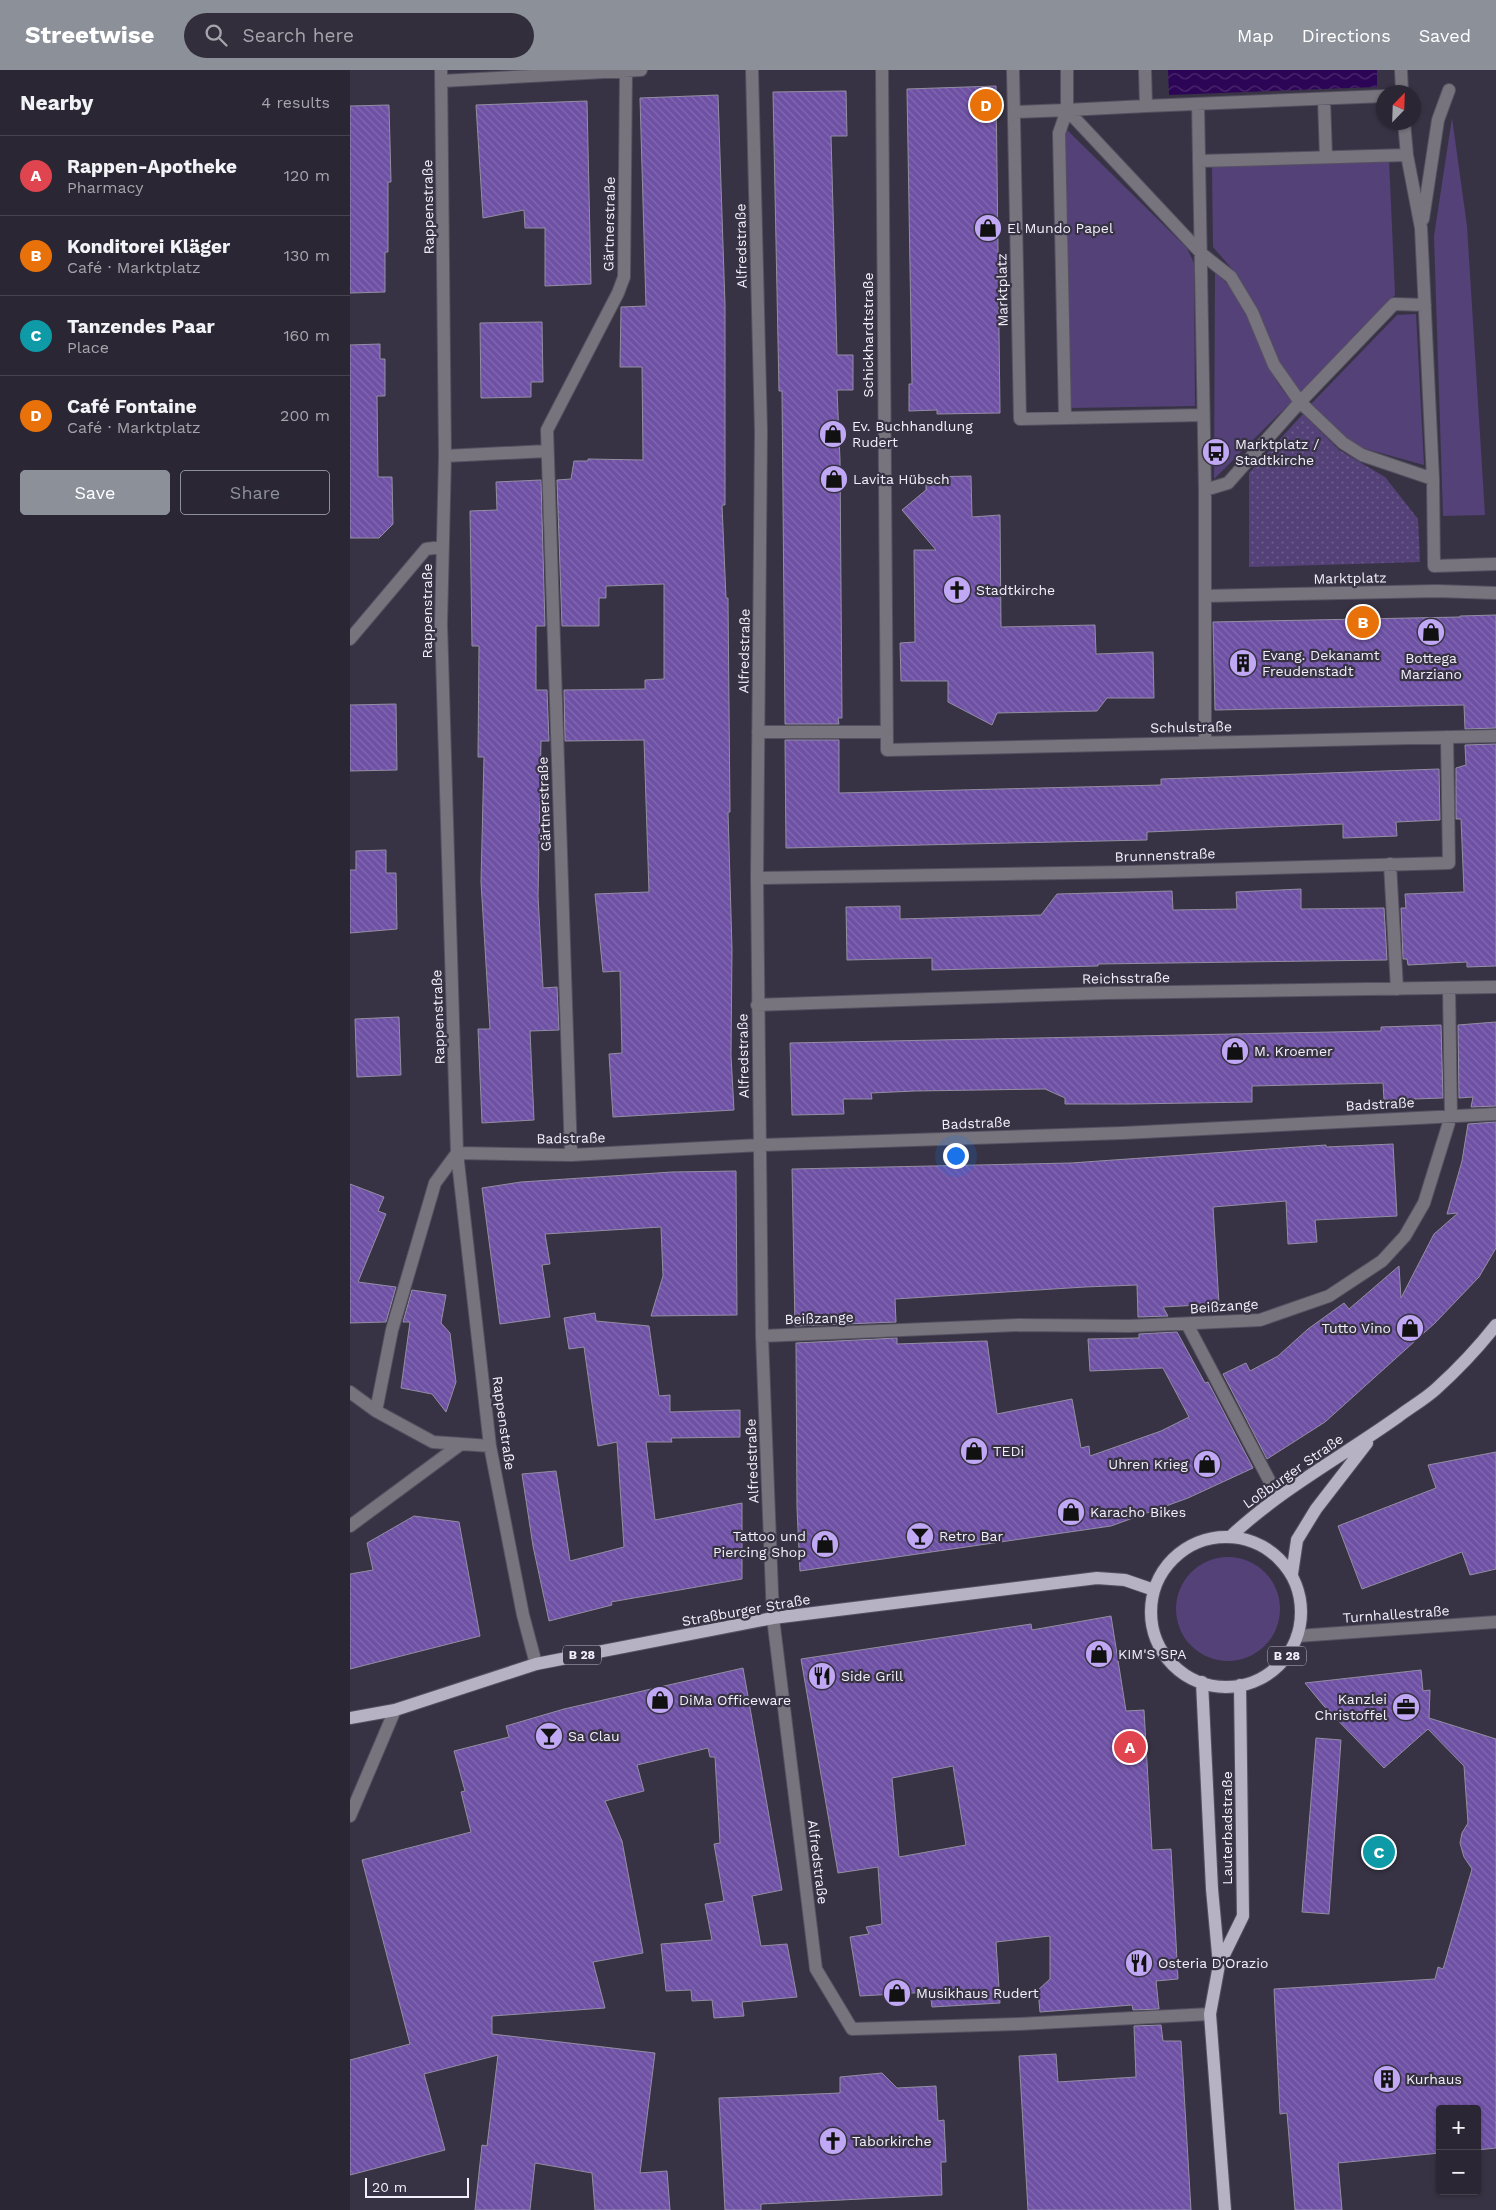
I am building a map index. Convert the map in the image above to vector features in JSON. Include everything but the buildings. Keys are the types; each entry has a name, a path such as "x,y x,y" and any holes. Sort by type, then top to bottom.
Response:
{"main road":[{"name":"Loßburger Straße","path":"1231,1536 1255,1514 1278,1497 1374,1434 1435,1390 1478,1348 1496,1325"},
{"name":"Loßburger Straße","path":"1292,1574 1298,1540 1316,1509 1374,1434"},
{"name":"B 28","path":"1231,1536 1256,1542 1276,1555 1292,1574 1300,1594 1302,1616 1297,1636 1289,1654 1275,1669 1259,1679 1240,1685 1221,1686 1202,1682 1185,1674 1170,1662 1159,1646 1153,1628 1151,1609 1154,1590 1165,1567 1183,1550 1206,1539 1231,1536"},
{"name":"Straßburger Straße","path":"350,1718 395,1710 536,1664 773,1618 1096,1578 1125,1580 1154,1590"},
{"name":"Lauterbadstraße","path":"1202,1682 1212,1889 1219,1965 1210,2014 1225,2210"},
{"name":"Lauterbadstraße","path":"1219,1965 1243,1916 1240,1685"}],"street":[{"name":"Gärtnerstraße","path":"571,1155 547,430 618,293 624,277 626,70"},
{"path":"441,75 641,70"},
{"name":"Alfredstraße","path":"752,70 761,431 757,878 762,1336 773,1618 816,1969 852,2029 1019,2024 1210,2014"},
{"name":"Schickhardtstraße","path":"882,70 887,750"},
{"name":"Marktplatz","path":"1013,70 1020,419 1065,417"},
{"path":"1067,70 1067,110 1059,133 1065,417 1203,415"},
{"path":"1145,70 1146,106"},
{"path":"1401,70 1402,85"},
{"name":"Rappenstraße","path":"441,75 445,456 441,624 457,1153 490,1446 523,1615 536,1664"},
{"path":"1421,228 1438,120 1449,90"},
{"path":"1014,112 1376,96"},
{"path":"1324,99 1326,157"},
{"path":"1198,104 1205,490 1205,742"},
{"path":"1067,110 1202,254 1231,277 1252,312 1274,366 1300,402 1344,443 1362,455 1433,479"},
{"path":"1404,130 1406,155 1421,228 1433,479 1434,566 1496,564"},
{"path":"1199,161 1406,155"},
{"path":"1205,490 1228,483 1300,402 1394,304 1425,305"},
{"path":"445,456 547,451"},
{"path":"350,639 426,549 442,547"},
{"name":"Marktplatz","path":"1205,596 1436,591 1496,593"},
{"path":"758,732 886,732"},
{"name":"Schulstraße","path":"887,750 1496,736"},
{"name":"Brunnenstraße","path":"757,878 1129,872 1449,863 1447,737"},
{"path":"1390,864 1397,989"},
{"name":"Reichsstraße","path":"758,1005 1106,993 1496,987"},
{"name":"Beißzange","path":"762,1336 1020,1325 1130,1326 1260,1320 1329,1296 1382,1261 1405,1236 1424,1203 1451,1116 1449,988"},
{"name":"Badstraße","path":"457,1153 571,1155 760,1145 1123,1133 1496,1114"},
{"path":"376,1411 392,1330 435,1183 457,1153"},
{"path":"1187,1324 1278,1497"},
{"path":"350,1392 376,1411 433,1442 490,1446"},
{"path":"350,1526 461,1444"},
{"name":"Turnhallestraße","path":"1297,1636 1496,1622"},
{"path":"350,1816 395,1710"}],"shaded area":[{"path":"1452,118 1467,226 1485,515 1443,516 1434,236"},
{"path":"1065,128 1187,248 1194,263 1195,406 1068,408"},
{"path":"1389,159 1395,295 1301,392 1285,373 1271,348 1262,323 1239,277 1213,247 1212,166"},
{"path":"1215,272 1228,285 1239,301 1270,370 1292,401 1214,479"},
{"path":"1416,314 1424,465 1359,447 1342,434 1311,404 1397,315"},
{"path":"1303,414 1339,450 1385,477 1418,519 1420,562 1249,567 1249,473"},
{"path":"1228,1557 1248,1561 1265,1572 1276,1589 1280,1609 1276,1629 1265,1646 1248,1657 1228,1661 1208,1657 1191,1646 1180,1629 1176,1609 1180,1589 1191,1572 1208,1561"}],"water":[{"path":"1168,70 1377,70 1376,87 1169,95"}],"place":[{"name":"Café Fontaine","path":"986,105"},
{"name":"El Mundo Papel","path":"988,228"},
{"name":"Ev. Buchhandlung Rudert","path":"833,434"},
{"name":"Marktplatz / Stadtkirche","path":"1216,452"},
{"name":"Lavita Hübsch","path":"834,479"},
{"name":"Stadtkirche","path":"957,590"},
{"name":"Konditorei Kläger","path":"1363,622"},
{"name":"Bottega Marziano","path":"1431,632"},
{"name":"Evang. Dekanamt Freudenstadt","path":"1243,663"},
{"name":"M. Kroemer","path":"1235,1051"},
{"name":"Tutto Vino","path":"1410,1328"},
{"name":"TEDi","path":"974,1451"},
{"name":"Uhren Krieg","path":"1207,1464"},
{"name":"Karacho Bikes","path":"1071,1512"},
{"name":"Retro Bar","path":"920,1536"},
{"name":"Tattoo und Piercing Shop","path":"825,1544"},
{"name":"KIM'S SPA","path":"1099,1654"},
{"name":"Side Grill","path":"822,1676"},
{"name":"DiMa Officeware","path":"660,1700"},
{"name":"Kanzlei Christoffel","path":"1406,1707"},
{"name":"Sa Clau","path":"549,1736"},
{"name":"Rappen-Apotheke","path":"1130,1747"},
{"name":"Tanzendes Paar","path":"1379,1852"},
{"name":"Osteria D'Orazio","path":"1139,1963"},
{"name":"Musikhaus Rudert","path":"897,1993"},
{"name":"Kurhaus","path":"1387,2079"},
{"name":"Taborkirche","path":"833,2141"}]}
